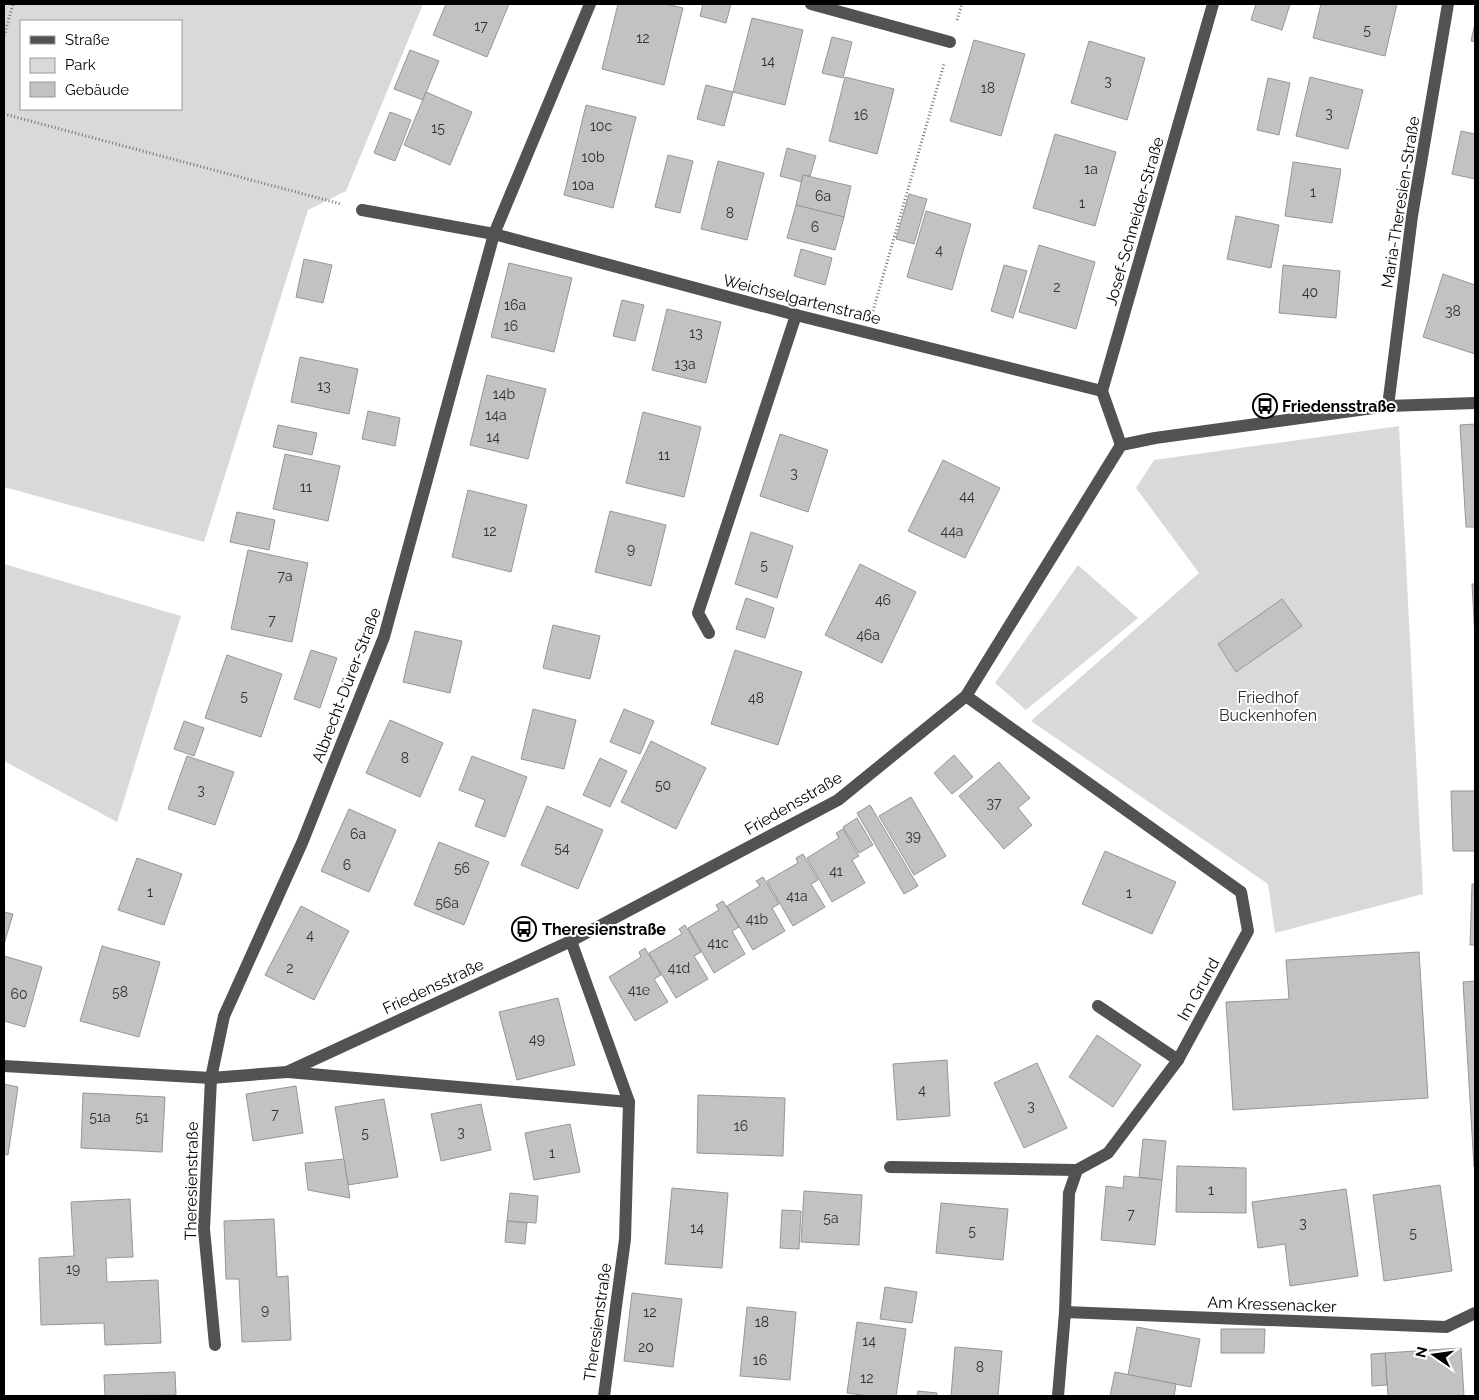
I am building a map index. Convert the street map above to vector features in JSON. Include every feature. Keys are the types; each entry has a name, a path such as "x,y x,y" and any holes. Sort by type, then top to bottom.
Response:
{"street":[{"path":"494,234 590,4"},
{"path":"811,4 950,42"},
{"name":"Josef-Schneider-Straße","path":"1102,390 1213,4"},
{"name":"Maria-Theresien-Straße","path":"1388,406 1412,216 1448,4"},
{"name":"Weichselgartenstraße","path":"362,210 494,234 866,333 1102,390"},
{"name":"Albrecht-Dürer-Straße","path":"211,1078 224,1016 302,843 384,637 494,234"},
{"path":"709,633 698,613 796,315"},
{"path":"1102,390 1121,446 1155,438 1388,406 1475,403"},
{"name":"Friedensstraße","path":"4,1066 211,1078 287,1072 571,941 838,800 966,696 1121,446"},
{"name":"Im Grund","path":"966,696 1241,892 1248,931 1178,1060 1108,1153 1077,1170"},
{"name":"Theresienstraße","path":"571,941 629,1102 625,1239 604,1396"},
{"path":"1098,1006 1178,1060"},
{"path":"287,1072 629,1102"},
{"name":"Theresienstraße","path":"211,1078 204,1229 215,1345"},
{"path":"890,1167 1077,1170 1069,1193 1058,1396"},
{"name":"Am Kressenacker","path":"1064,1312 1446,1327 1475,1313"}],"path":[{"path":"4,36 13,4"},
{"path":"866,333 950,42"},
{"path":"4,114 362,210"}],"green space":[{"path":"4,4 423,4 346,191 308,210 204,542 4,487"},
{"name":"Friedhof Buckenhofen","path":"1399,426 1423,894 1275,933 1268,884 1031,721 1199,573 1136,488 1154,460"},
{"path":"4,564 181,616 117,822 4,761"},
{"path":"1078,565 1138,618 1026,710 995,683"}],"building":[{"path":"446,4 509,4 487,57 433,35"},
{"path":"618,4 666,4 683,8 664,85 602,69"},
{"path":"703,4 731,4 726,23 700,16"},
{"path":"1256,4 1290,4 1282,30 1251,20"},
{"path":"1321,4 1397,4 1385,56 1313,38"},
{"path":"752,18 803,30 785,105 733,92"},
{"path":"1475,23 1475,42 1471,41"},
{"path":"832,37 852,42 843,78 822,73"},
{"path":"974,40 1025,54 1001,136 950,121"},
{"path":"1089,41 1145,58 1127,120 1071,103"},
{"path":"410,50 439,61 423,100 394,89"},
{"path":"845,77 894,89 877,154 829,141"},
{"path":"1310,77 1363,90 1348,149 1296,136"},
{"path":"1268,78 1290,83 1279,135 1257,130"},
{"path":"706,85 733,92 724,126 697,119"},
{"path":"426,92 472,112 450,165 404,145"},
{"path":"586,105 636,117 613,208 564,195"},
{"path":"390,112 411,120 395,161 374,153"},
{"path":"1461,131 1475,134 1475,179 1452,174"},
{"path":"1055,134 1116,152 1095,226 1033,208"},
{"path":"787,148 816,156 810,176 803,175 802,182 780,176"},
{"path":"668,155 693,161 680,213 655,207"},
{"path":"718,161 764,173 747,240 701,229"},
{"path":"1293,162 1341,169 1332,223 1285,216"},
{"path":"803,175 851,186 844,217 796,205"},
{"path":"909,194 927,199 914,244 896,239"},
{"path":"796,205 844,217 835,250 787,238"},
{"path":"926,211 971,224 952,290 907,277"},
{"path":"1236,216 1279,225 1271,268 1227,259"},
{"path":"1039,245 1095,262 1076,329 1019,312"},
{"path":"801,249 832,258 825,285 794,276"},
{"path":"304,259 332,265 323,303 296,297"},
{"path":"509,263 572,278 554,352 491,337"},
{"path":"1004,265 1027,271 1013,318 991,311"},
{"path":"1283,265 1340,271 1336,318 1279,313"},
{"path":"1443,274 1475,285 1475,354 1423,337"},
{"path":"622,300 644,305 635,341 613,336"},
{"path":"667,309 721,322 706,383 652,370"},
{"path":"300,357 358,369 349,414 291,402"},
{"path":"487,375 546,389 528,459 470,445"},
{"path":"368,411 400,418 395,446 362,439"},
{"path":"643,412 701,427 684,497 626,483"},
{"path":"1475,424 1475,527 1466,527 1460,425"},
{"path":"278,425 317,433 312,455 273,447"},
{"path":"780,434 828,450 808,512 760,496"},
{"path":"285,454 340,466 328,521 273,509"},
{"path":"943,460 1000,488 965,558 908,531"},
{"path":"468,490 527,505 511,572 452,557"},
{"path":"610,511 666,525 651,586 595,572"},
{"path":"237,512 275,520 269,550 230,542"},
{"path":"751,532 793,546 777,598 735,584"},
{"path":"248,550 308,563 292,642 231,629"},
{"path":"860,564 916,592 882,663 825,635"},
{"path":"1472,584 1475,584 1475,637"},
{"path":"746,598 774,608 765,638 736,629"},
{"path":"1282,599 1302,626 1236,672 1218,644"},
{"path":"553,625 600,636 590,679 543,668"},
{"path":"415,631 462,641 450,693 403,682"},
{"path":"311,650 337,658 320,708 294,699"},
{"path":"735,650 802,672 778,745 711,724"},
{"path":"227,655 282,674 261,737 205,718"},
{"path":"533,709 576,720 564,769 521,759"},
{"path":"624,709 654,721 640,754 610,742"},
{"path":"390,720 443,743 420,797 366,773"},
{"path":"184,721 204,728 194,756 174,749"},
{"path":"651,741 706,768 676,829 621,802"},
{"path":"954,755 973,777 952,794 934,773"},
{"path":"187,756 234,772 215,825 168,809"},
{"path":"472,756 527,777 505,837 475,826 485,800 459,790"},
{"path":"600,758 627,771 610,807 583,795"},
{"path":"999,762 1030,798 1018,808 1032,825 1004,849 959,796"},
{"path":"1451,791 1475,791 1475,851 1453,851"},
{"path":"911,797 946,856 914,875 879,816"},
{"path":"870,805 918,886 904,894 857,813"},
{"path":"547,806 603,830 578,889 521,865"},
{"path":"349,809 396,830 369,892 321,871"},
{"path":"857,818 873,845 859,853 843,827"},
{"path":"843,829 859,856 852,860 865,883 832,902 807,858 839,838 836,833"},
{"path":"439,842 489,862 464,925 414,905"},
{"path":"1105,851 1176,882 1152,934 1082,904"},
{"path":"803,854 818,880 811,884 825,907 793,926 767,881 798,863 796,858"},
{"path":"137,858 182,874 164,925 118,910"},
{"path":"763,877 779,904 772,908 785,931 753,950 727,906 760,886 756,881"},
{"path":"1472,884 1475,884 1475,945 1470,945"},
{"path":"723,901 739,927 732,931 745,954 714,973 688,928 719,910 716,905"},
{"path":"301,906 349,931 314,1000 265,975"},
{"path":"4,912 13,914 4,944"},
{"path":"685,925 701,952 694,956 708,979 676,998 649,953 682,934 679,929"},
{"path":"102,946 160,962 139,1037 80,1021"},
{"path":"645,948 661,975 654,979 668,1002 635,1021 609,977 641,957 639,952"},
{"path":"1419,952 1428,1098 1233,1110 1226,1002 1289,999 1286,960"},
{"path":"4,956 42,967 25,1027 4,1021"},
{"path":"1475,981 1475,1167 1474,1167 1463,982"},
{"path":"558,998 575,1065 517,1080 499,1012"},
{"path":"1097,1035 1141,1065 1113,1107 1069,1077"},
{"path":"947,1060 950,1116 897,1120 893,1064"},
{"path":"1037,1063 1067,1128 1024,1148 994,1083"},
{"path":"4,1084 18,1087 8,1155 4,1154"},
{"path":"296,1086 303,1133 253,1141 246,1094"},
{"path":"83,1093 165,1097 162,1152 81,1148"},
{"path":"698,1095 785,1098 783,1156 697,1153"},
{"path":"384,1099 398,1177 348,1185 335,1107"},
{"path":"481,1104 491,1150 441,1161 431,1114"},
{"path":"570,1124 580,1172 534,1180 525,1133"},
{"path":"1143,1139 1166,1141 1162,1180 1139,1177"},
{"path":"344,1159 350,1198 308,1190 305,1163"},
{"path":"1177,1166 1246,1168 1246,1213 1176,1212"},
{"path":"1124,1176 1162,1180 1155,1245 1101,1240 1106,1186 1123,1188"},
{"path":"1440,1185 1452,1271 1384,1281 1373,1195"},
{"path":"672,1188 728,1193 722,1268 665,1264"},
{"path":"1346,1189 1358,1276 1290,1286 1285,1244 1258,1248 1252,1202"},
{"path":"804,1191 862,1195 859,1245 801,1242"},
{"path":"510,1193 538,1196 536,1223 507,1221"},
{"path":"130,1199 133,1257 106,1258 107,1282 158,1280 161,1343 105,1345 104,1323 41,1325 39,1258 74,1256 71,1202"},
{"path":"941,1203 1008,1209 1003,1260 936,1253"},
{"path":"782,1210 801,1211 799,1249 780,1248"},
{"path":"274,1219 277,1277 288,1276 291,1340 242,1342 239,1279 226,1279 224,1221"},
{"path":"507,1221 527,1223 525,1244 505,1242"},
{"path":"885,1287 917,1292 912,1323 880,1319"},
{"path":"632,1293 682,1299 673,1367 624,1361"},
{"path":"747,1307 796,1312 790,1380 740,1376"},
{"path":"857,1322 906,1329 896,1396 869,1396 847,1393"},
{"path":"1137,1327 1200,1339 1191,1387 1128,1375"},
{"path":"1221,1329 1265,1329 1264,1353 1221,1353"},
{"path":"955,1347 1002,1351 998,1396 951,1396"},
{"path":"1461,1348 1464,1396 1388,1396 1385,1353"},
{"path":"1385,1353 1387,1385 1372,1386 1371,1354"},
{"path":"175,1372 176,1395 105,1396 104,1375"},
{"path":"1115,1372 1176,1384 1174,1396 1110,1396"},
{"path":"918,1391 937,1393 937,1396 917,1396"}],"place":[{"name":"Friedensstraße","path":"1265,406"},
{"name":"Theresienstraße","path":"524,929"}]}
